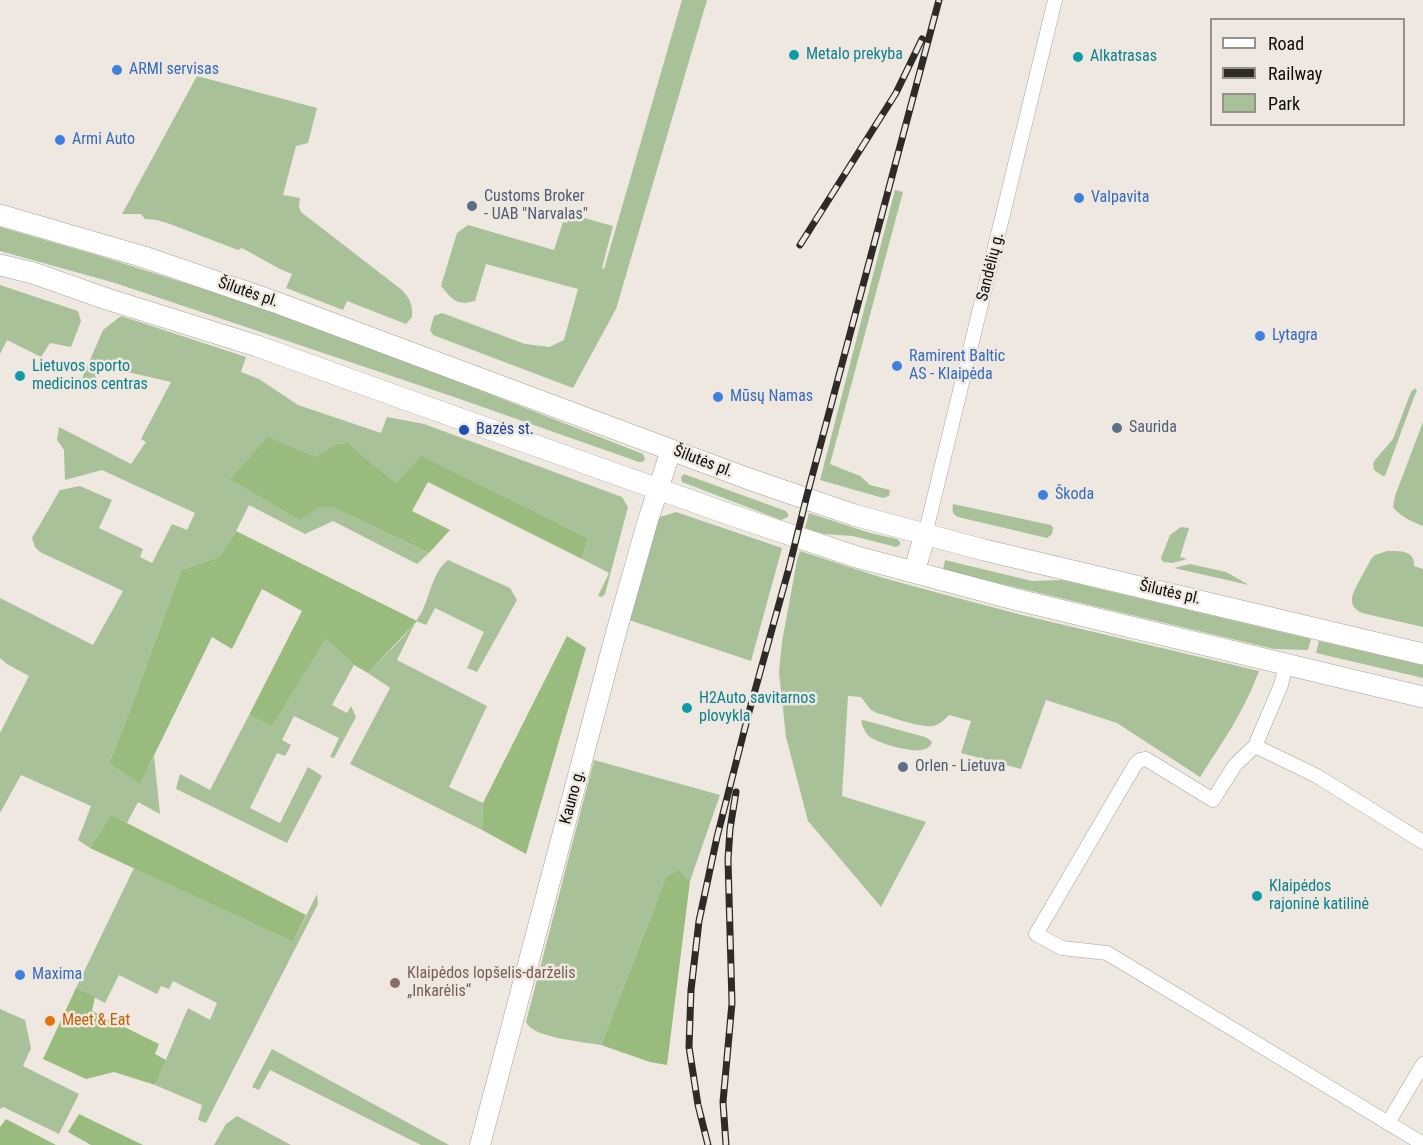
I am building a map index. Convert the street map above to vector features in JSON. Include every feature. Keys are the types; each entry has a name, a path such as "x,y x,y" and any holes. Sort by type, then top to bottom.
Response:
{"main road":[{"name":"Šilutės pl.","path":"0,215 144,257 264,298 806,499 925,535 984,550 1423,654"},
{"path":"0,265 33,273 107,299 251,344 658,489 857,557 1018,600 1423,697"},
{"name":"Kauno g.","path":"480,1145 617,629 671,450"},
{"path":"914,572 925,535"}],"street":[{"name":"Sandėlių g.","path":"925,535 1055,0"},
{"path":"1286,664 1281,686 1255,746 1235,765 1213,800 1146,759 1140,760 1135,765 1035,934 1062,948 1107,953 1423,1144"},
{"path":"1255,746 1317,776 1423,842"},
{"path":"1388,1123 1423,1064"}],"green space":[{"path":"682,0 707,0 616,309 573,388 433,335 430,330 434,316 442,313 525,344 549,347 564,340 578,289 486,264 475,301 463,303 455,301 449,295 441,286 457,233 468,225 554,250 563,222 567,223 570,214 613,226 602,268 604,269"},
{"path":"197,76 317,108 308,143 296,146 283,195 300,198 301,212 402,290 409,299 412,309 412,317 406,324 347,301 343,310 286,288 292,274 242,248 238,250 170,224 145,219 141,214 122,214"},
{"path":"895,190 903,192 830,464 860,476 870,485 890,490 889,496 883,498 820,480"},
{"path":"0,227 276,312 643,454 645,459 639,462 115,283 0,251"},
{"path":"0,285 78,311 81,321 71,347 50,343 41,357 7,340 0,354"},
{"path":"121,316 246,357 241,372 259,379 298,405 381,433 387,417 424,424 622,497 628,507 605,594 602,597 598,596 609,573 582,559 588,538 421,457 396,483 348,443 335,444 315,457 320,507 332,507 429,553 417,564 333,521 305,534 249,505 219,557 181,570 109,763 140,783 154,756 160,814 138,802 127,823 111,814 90,848 78,840 91,806 21,775 0,813 0,733 29,676 0,658 0,598 93,645 123,591 40,552 35,547 32,538 60,490 80,486 112,500 99,528 143,549 140,557 152,563 172,524 187,530 195,513 102,470 65,480 64,450 57,440 59,427 131,464 146,442 141,439 171,382 101,366 91,387 80,383 103,330"},
{"path":"1415,388 1417,391 1385,476 1383,476 1374,470 1373,464 1393,439 1411,392"},
{"path":"1423,422 1423,526 1403,516 1393,507"},
{"path":"268,437 315,457 335,444 348,443 396,483 421,456 588,538 582,559 428,482 412,511 450,530 429,553 332,507 320,507 300,520 230,479"},
{"path":"684,474 786,511 788,517 781,520 682,482 681,477"},
{"path":"953,504 1051,525 1052,534 1047,538 958,517 953,512"},
{"path":"676,512 782,548 751,661 629,620 653,529 660,517"},
{"path":"809,513 870,533 897,539 900,545 896,547 853,536 824,534 805,528"},
{"path":"1181,527 1189,528 1180,557 1187,559 1173,563 1163,562 1161,558 1170,535"},
{"path":"236,531 417,621 368,673 354,665 326,639 272,727 249,715 302,611 262,589 232,649 212,637 140,784 109,763 181,570 219,557"},
{"path":"800,551 880,577 1022,615 1259,671 1240,713 1200,777 1117,723 1046,700 1021,769 961,753 971,721 949,715 942,722 933,726 906,722 871,710 861,697 848,696 842,796 926,822 881,907 808,821 786,737 779,672 782,642"},
{"path":"1387,551 1406,552 1412,557 1414,566 1423,569 1423,627 1362,613 1353,605 1353,594 1371,559"},
{"path":"448,560 510,588 517,600 477,672 467,668 484,632 435,608 426,625 416,621 437,573"},
{"path":"945,560 1032,581 1062,580 1311,639 1308,650 1274,649 943,570"},
{"path":"1190,564 1226,572 1249,585 1174,568"},
{"path":"416,621 397,660 487,706 449,787 483,803 482,830 350,764 390,688 368,673"},
{"path":"567,636 586,648 526,854 482,830 483,803"},
{"path":"326,639 354,665 332,705 347,713 351,706 356,717 334,758 330,757 339,738 294,716 282,740 291,745 285,756 277,753 250,808 280,823 308,767 322,776 287,843 176,789 180,774 210,790 249,715 272,727"},
{"path":"1319,641 1423,665 1423,678 1316,653"},
{"path":"861,721 925,737 932,743 921,750 888,745 868,735"},
{"path":"594,760 720,795 690,881 679,869 666,877 601,1045 548,1036 530,1027 526,1022"},
{"path":"111,814 306,915 293,942 90,848"},
{"path":"134,868 293,942 317,894 318,904 206,1123 198,1120 202,1105 155,1085 188,1008 210,1020 217,1003 173,981 169,989 161,986 157,994 119,975 105,1003 76,988"},
{"path":"679,869 690,881 667,1065 650,1062 601,1045 666,877"},
{"path":"76,988 95,997 92,1011 159,1044 155,1054 166,1060 155,1085 114,1072 86,1079 43,1059"},
{"path":"0,1009 25,1020 31,1048 23,1066 79,1094 59,1134 3,1107 0,1109"},
{"path":"272,1049 449,1145 421,1145 270,1070 259,1090 252,1087"},
{"path":"79,1114 143,1145 91,1145 68,1132"},
{"path":"237,1116 291,1145 214,1145 226,1124"},
{"path":"6,1119 56,1145 0,1145 0,1127"}],"railway":[{"path":"708,1145 698,1105 689,1047 691,990 699,921 717,837 749,712 939,0"},
{"path":"800,245 896,93 922,39"},
{"path":"726,1145 723,1102 732,1003 728,860 736,792"}],"place":[{"name":"Metalo prekyba","path":"794,55"},
{"name":"Alkatrasas","path":"1078,57"},
{"name":"ARMI servisas","path":"117,70"},
{"name":"Armi Auto","path":"60,140"},
{"name":"Valpavita","path":"1079,198"},
{"name":"Customs Broker - UAB \"Narvalas\"","path":"472,206"},
{"name":"Lytagra","path":"1260,336"},
{"name":"Ramirent Baltic AS - Klaipėda","path":"897,366"},
{"name":"Lietuvos sporto medicinos centras","path":"20,376"},
{"name":"Mūsų Namas","path":"718,397"},
{"name":"Saurida","path":"1117,428"},
{"name":"Bazės st.","path":"464,430"},
{"name":"Škoda","path":"1043,495"},
{"name":"H2Auto savitarnos plovykla","path":"687,708"},
{"name":"Orlen - Lietuva","path":"903,767"},
{"name":"Klaipėdos rajoninė katilinė","path":"1257,896"},
{"name":"Maxima","path":"20,975"},
{"name":"Klaipėdos lopšelis-darželis „Inkarėlis“","path":"395,983"},
{"name":"Meet & Eat","path":"50,1021"}]}
